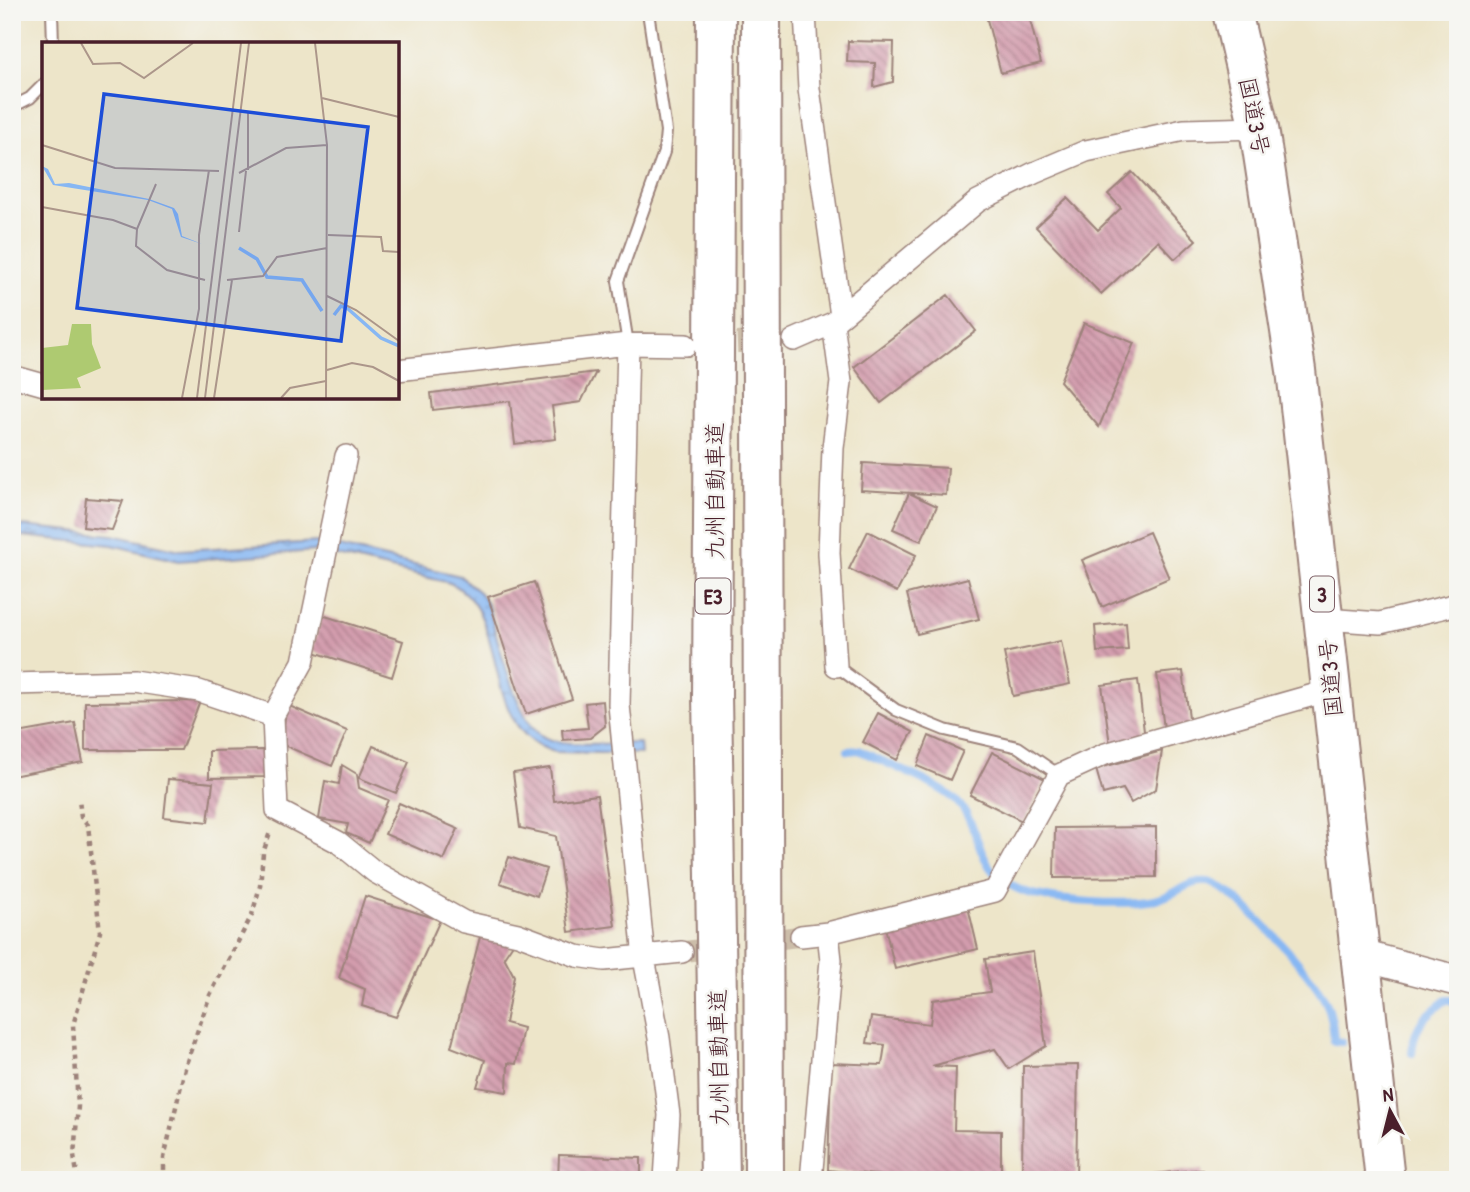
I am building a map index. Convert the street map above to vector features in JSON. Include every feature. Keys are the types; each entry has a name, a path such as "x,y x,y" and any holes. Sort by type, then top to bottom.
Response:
{"highway":[{"name":"九州自動車道","path":"716,12 712,695 720,1180"},
{"name":"九州自動車道","path":"761,12 764,1180"},
{"name":"国道3号","path":"1232,12 1259,128 1296,370 1385,1180"}],"street":[{"path":"805,12 809,89 837,320 841,382 833,448 829,553 836,666"},
{"path":"793,340 837,320 978,201 1034,173 1086,151 1184,130 1259,128"},
{"path":"628,344 619,705 645,958 669,1115 665,1180"},
{"path":"399,370 628,344 686,345"},
{"path":"12,376 42,384"},
{"path":"346,456 303,662 273,716 277,810 338,842 375,872 464,922 518,934 576,957 604,960 645,958 682,952"},
{"path":"1325,619 1380,623 1458,604"},
{"path":"12,684 132,681 199,691 273,716"},
{"path":"801,936 828,933 995,891 1059,775 1105,754 1331,690"},
{"path":"811,1180 831,960 828,933"},
{"path":"1360,955 1458,981"}],"lane":[{"path":"52,12 53,42"},
{"path":"628,344 618,281 664,152 666,131 648,12"},
{"path":"12,107 30,98 42,85"},
{"path":"836,666 896,709 945,730 1018,747 1059,775"}],"path":[{"path":"78,1180 74,1155 78,1106 73,1025 100,932 88,825 81,817 79,799"},
{"path":"164,1180 164,1158 186,1064 210,995 252,915 260,886 262,853 277,810"}],"water":[{"path":"12,525 113,535 180,550 319,542 460,576 480,593 488,606 509,678 534,729 544,737 563,742 640,743 641,754 555,752 530,740 514,721 504,697 482,619 470,598 450,583 316,551 178,561 112,545 12,535"}],"building":[{"path":"985,12 1028,12 1041,63 1001,73"},
{"path":"848,41 894,42 893,82 874,87 875,63 847,62"},
{"path":"1132,172 1196,240 1175,259 1158,241 1101,294 1036,227 1067,198 1098,230 1121,208 1108,194"},
{"path":"948,295 976,331 881,403 854,367"},
{"path":"1084,323 1134,343 1099,427 1060,381"},
{"path":"596,372 581,402 552,406 556,439 515,444 510,401 433,410 431,393"},
{"path":"863,463 948,468 946,495 861,490"},
{"path":"909,493 937,506 921,541 893,529"},
{"path":"86,498 123,501 112,530 83,527"},
{"path":"868,531 916,555 897,592 849,569"},
{"path":"1149,532 1169,578 1102,607 1082,560"},
{"path":"968,578 979,619 917,634 907,594"},
{"path":"534,582 572,699 526,714 488,597"},
{"path":"322,615 403,641 392,677 311,651"},
{"path":"1126,623 1128,650 1097,652 1095,626"},
{"path":"1061,641 1070,684 1013,696 1004,653"},
{"path":"1183,671 1190,725 1164,729 1157,674"},
{"path":"1138,680 1145,740 1110,745 1102,685"},
{"path":"200,701 181,750 85,750 85,702"},
{"path":"603,701 605,726 590,738 563,740 562,730 588,728 585,703"},
{"path":"287,705 347,731 332,766 281,744"},
{"path":"878,713 913,732 897,760 863,742"},
{"path":"75,723 83,762 12,776 12,734"},
{"path":"929,736 963,751 950,780 917,766"},
{"path":"373,746 409,762 396,793 359,778"},
{"path":"266,750 266,777 209,778 209,751"},
{"path":"1162,751 1156,789 1131,803 1123,789 1103,794 1096,769"},
{"path":"992,752 1045,779 1024,822 970,795"},
{"path":"342,765 357,774 359,788 388,800 369,843 346,833 348,824 319,819 325,781 339,784"},
{"path":"550,768 554,801 597,795 615,926 569,932 556,836 520,828 513,773"},
{"path":"168,779 213,783 208,822 164,817"},
{"path":"399,803 458,829 444,860 385,834"},
{"path":"1156,827 1156,877 1054,878 1055,828"},
{"path":"509,857 546,869 537,896 500,883"},
{"path":"365,896 440,920 396,1017 362,1006 365,989 339,978"},
{"path":"968,907 978,949 895,969 885,927"},
{"path":"480,937 516,939 504,957 514,976 505,1023 523,1028 516,1064 508,1063 507,1092 477,1087 485,1060 451,1047"},
{"path":"1033,952 1046,1046 1009,1069 995,1049 932,1066 956,1067 954,1130 1001,1131 1001,1180 922,1180 828,1170 831,1063 882,1065 885,1045 867,1043 871,1017 930,1024 933,1000 990,992 985,959"},
{"path":"1078,1065 1076,1180 1022,1180 1023,1066"},
{"path":"559,1155 641,1158 641,1180 558,1180"},
{"path":"1202,1169 1203,1180 1156,1180 1155,1174"}],"waterway":[{"path":"848,751 859,750 946,792 963,809 992,870 1003,881 1031,894 1113,903 1164,897 1196,883 1208,882 1220,887 1272,933 1318,988 1332,1020 1334,1041 1342,1042"},
{"path":"1412,1053 1418,1027 1427,1016 1447,999 1458,1003"}],"tunnel":[{"path":"706,344 771,341"},
{"path":"682,952 801,936"}]}
